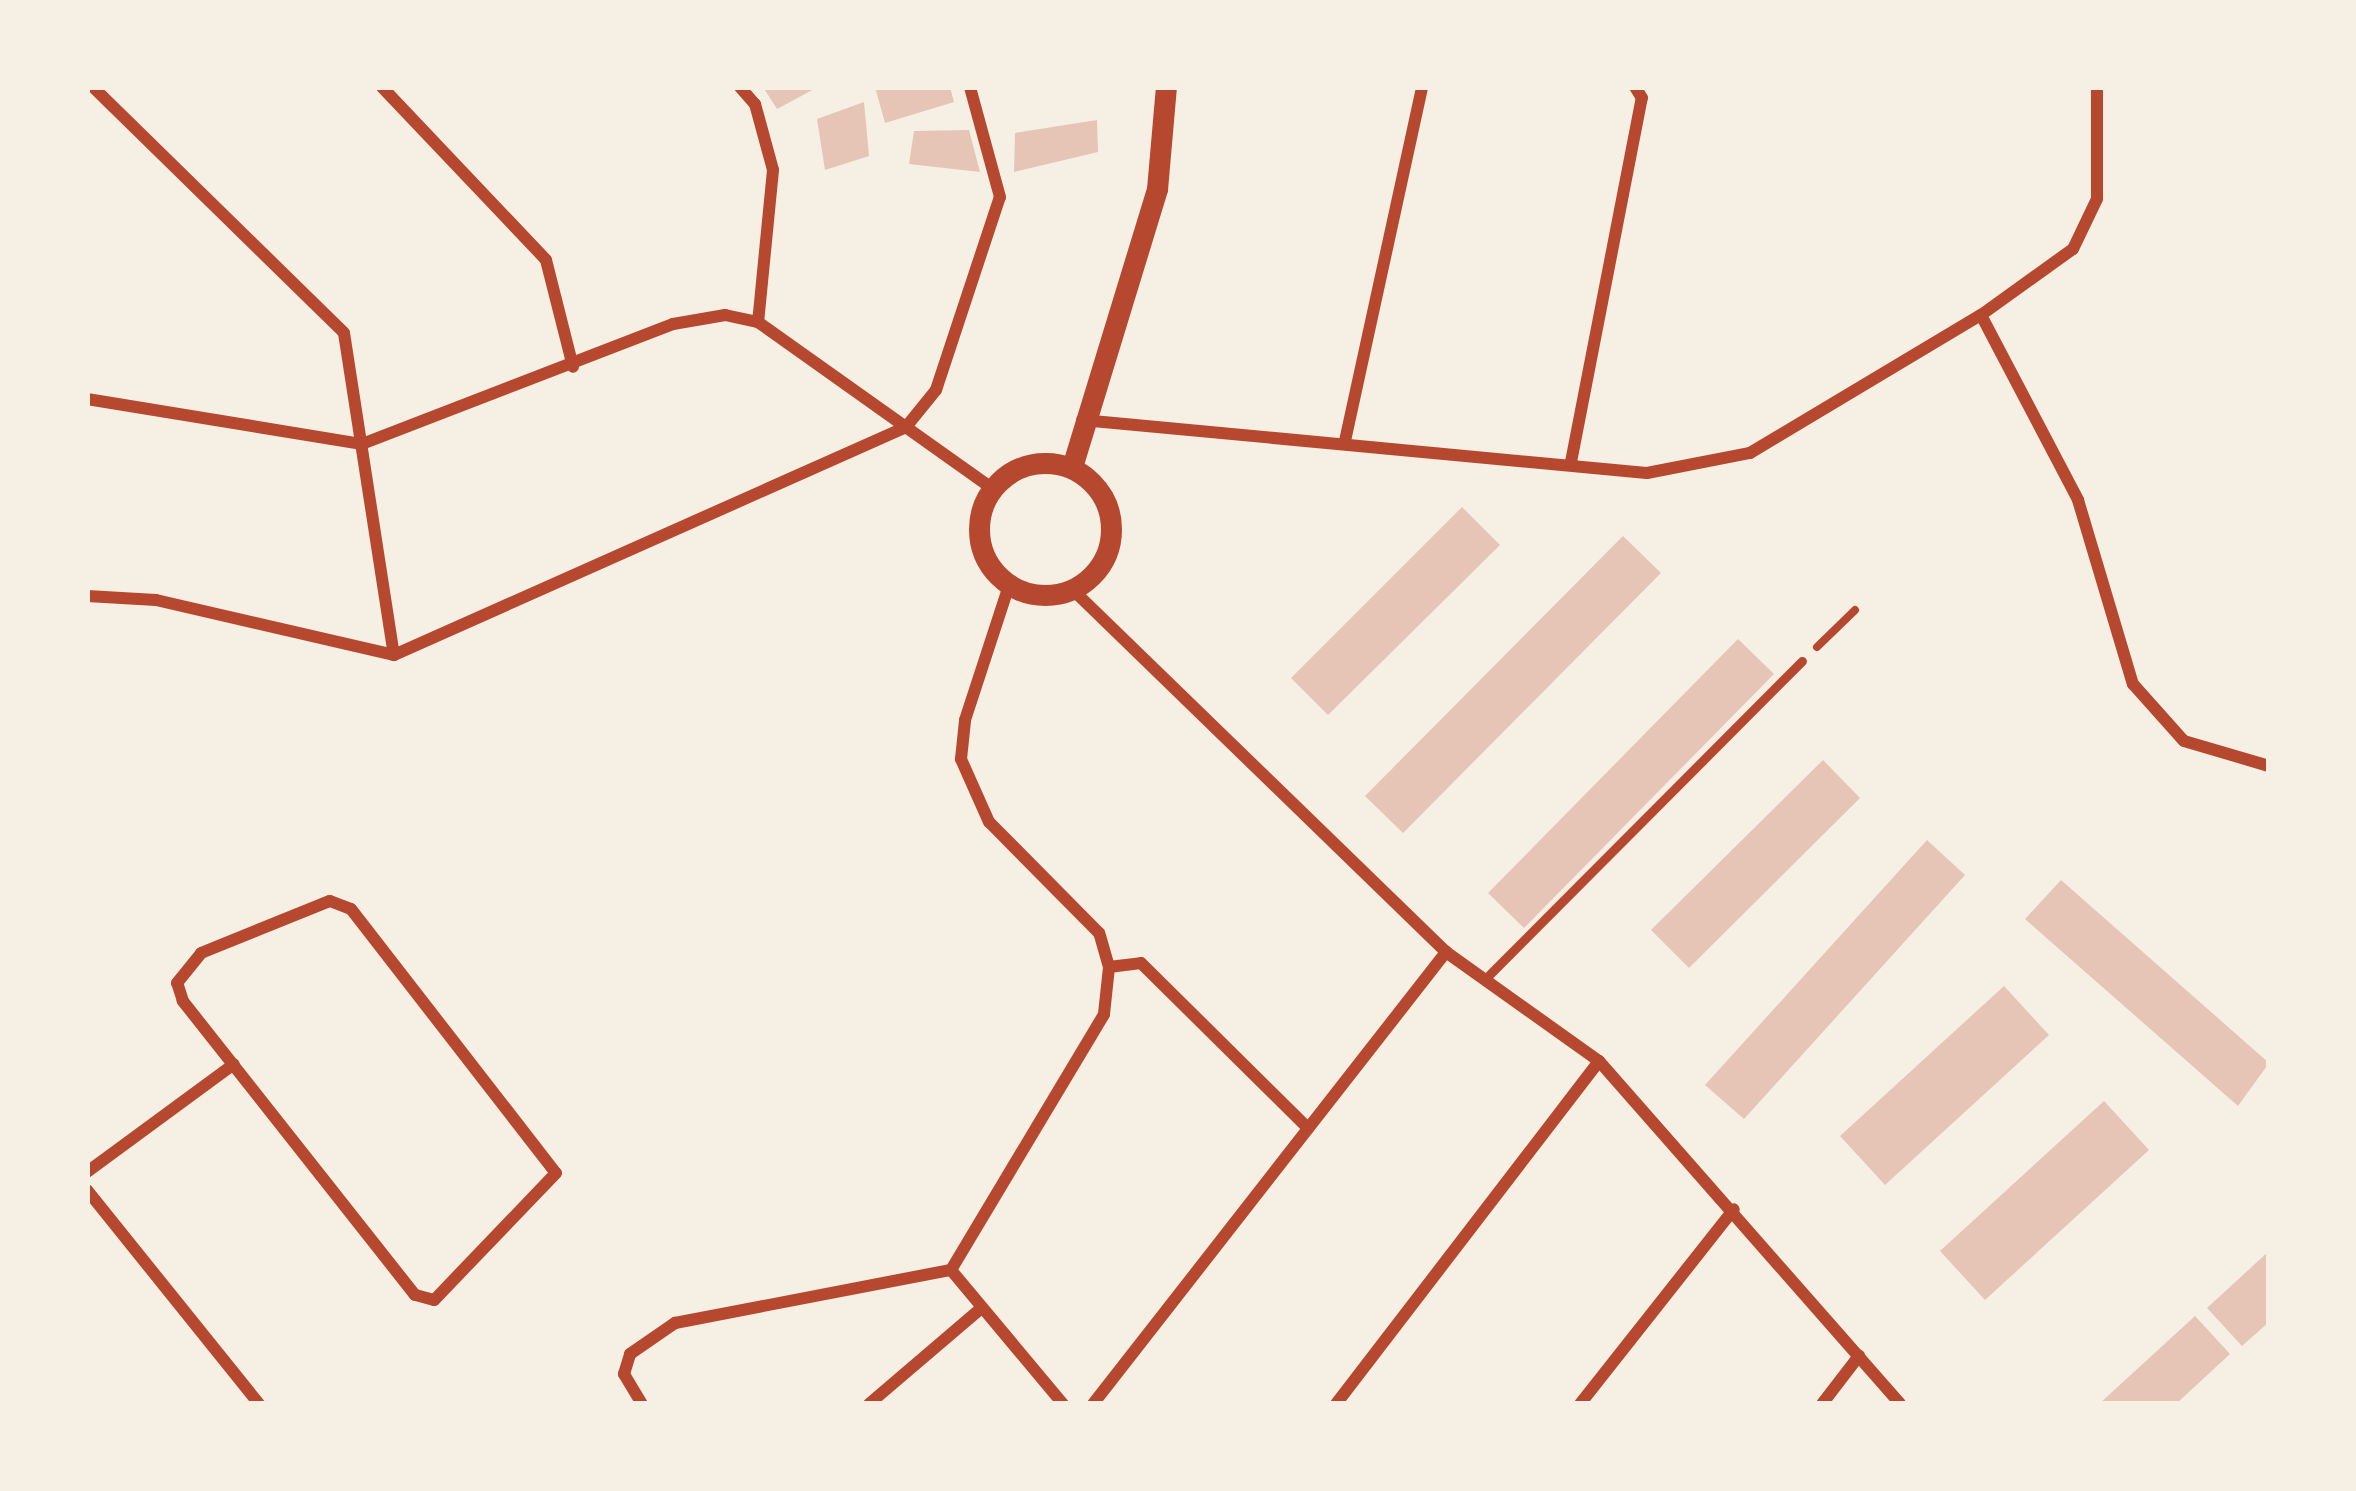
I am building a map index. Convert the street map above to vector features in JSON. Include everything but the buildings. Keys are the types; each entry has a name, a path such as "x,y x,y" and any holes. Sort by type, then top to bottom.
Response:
{"street":[{"path":"93,87 344,333 394,656"},
{"path":"382,87 546,260 573,367"},
{"path":"740,87 755,104 773,170 758,322"},
{"path":"87,596 156,600 394,656 906,428 936,390 1000,197 970,87"},
{"path":"1072,467 1082,420 1157,189 1166,87"},
{"path":"1345,441 1422,87"},
{"path":"1571,462 1642,98 1635,87"},
{"path":"1082,420 1571,462 1647,473 1750,453 1981,315 2052,267 2089,226 2097,199 2097,87"},
{"path":"87,399 362,444 573,367 673,324 725,315 758,322 992,488"},
{"path":"1981,315 2078,500 2133,684 2184,741 2269,766"},
{"path":"1028,464 1072,467 1104,496 1112,539 1105,560 1072,590 1051,596 1009,585 982,551 978,530 992,488 1028,464"},
{"path":"642,1404 624,1374 630,1354 675,1323 951,1270 1104,1014 1109,967 1099,933 989,822 966,776 965,720 1009,585"},
{"path":"1072,590 1446,952 1599,1061 1734,1209 1900,1404"},
{"path":"341,901 553,1162 555,1182 444,1294 425,1300 234,1064 183,1001 177,983 184,965 341,901"},
{"path":"1093,1404 1446,952"},
{"path":"1109,967 1142,963 1308,1128"},
{"path":"1336,1404 1599,1061"},
{"path":"87,1172 234,1064"},
{"path":"87,1190 259,1404"},
{"path":"1580,1404 1734,1209"},
{"path":"951,1270 979,1310 1063,1404"},
{"path":"869,1404 979,1310"},
{"path":"1822,1404 1859,1355"}],"lane":[{"path":"1485,979 1802,661"}],"path":[{"path":"1802,661 1855,610"}]}
